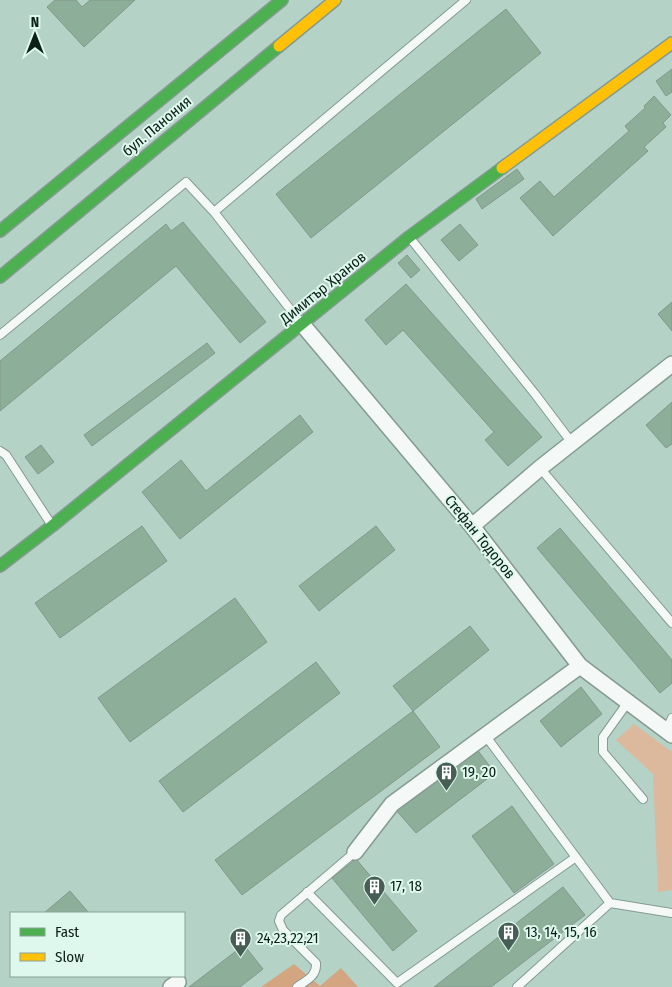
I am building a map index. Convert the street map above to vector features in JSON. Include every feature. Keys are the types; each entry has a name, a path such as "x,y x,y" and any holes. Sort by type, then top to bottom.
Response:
{"street":[{"name":"бул. Панония","path":"0,231 282,0"},
{"name":"бул. Панония","path":"0,277 335,0"},
{"name":"Димитър Хранов","path":"0,566 409,237 672,43"},
{"name":"Стефан Тодоров","path":"302,324 472,526 580,666 628,702 670,728"},
{"path":"472,526 540,468 672,364"},
{"path":"355,852 392,804 580,666"}],"lane":[{"path":"214,212 466,0"},
{"path":"0,335 186,182 214,212 302,324"},
{"path":"409,237 572,443"},
{"path":"0,451 6,455 52,526"},
{"path":"540,468 672,623"},
{"path":"628,702 603,737 603,752 643,799"},
{"path":"485,735 610,904 672,913"},
{"path":"297,987 314,976 316,963 283,930 279,921 284,912 355,852"},
{"path":"307,892 396,985 576,857"},
{"path":"517,987 610,904"}],"shaded area":[{"path":"634,724 672,752 672,890 658,892 653,774 616,740"},
{"path":"294,964 320,986 341,968 358,987 261,987"}],"building":[{"path":"55,0 76,0 82,7 90,0 135,0 84,47 47,7"},
{"path":"506,9 541,53 311,238 276,194"},
{"path":"672,69 672,92 666,96 656,81"},
{"path":"654,96 671,115 663,123 666,127 644,147 648,151 553,236 520,198 540,181 554,197 629,131 625,126 645,108 644,106"},
{"path":"517,169 524,179 482,209 476,199"},
{"path":"183,222 266,322 240,343 176,266 0,411 0,361 166,224 171,231"},
{"path":"460,224 478,245 459,261 441,240"},
{"path":"407,255 420,270 411,278 398,263"},
{"path":"406,284 542,437 508,466 485,440 494,432 403,330 386,345 365,320"},
{"path":"672,302 672,331 658,314"},
{"path":"207,343 215,353 92,446 84,435"},
{"path":"672,402 672,444 666,448 646,425"},
{"path":"300,415 313,432 180,539 142,492 181,460 206,491"},
{"path":"41,445 54,462 38,474 25,457"},
{"path":"142,526 167,561 60,638 35,603"},
{"path":"376,526 395,550 319,611 299,586"},
{"path":"560,528 672,660 672,683 660,693 537,548"},
{"path":"235,598 267,642 130,742 98,698"},
{"path":"470,626 489,650 413,711 393,686"},
{"path":"316,662 340,693 183,812 159,781"},
{"path":"581,687 602,714 561,747 540,721"},
{"path":"413,711 440,747 242,895 215,860"},
{"name":"19, 20","path":"476,748 495,773 416,833 396,810"},
{"path":"512,806 554,864 514,893 472,836"},
{"name":"17, 18","path":"356,859 417,931 393,951 332,878"},
{"name":"13, 14, 15, 16","path":"563,887 585,915 491,987 434,987"},
{"path":"70,891 88,912 45,912"},
{"name":"24,23,22,21","path":"244,945 263,969 240,987 189,987"}],"traffic: fast":[{"path":"0,231 282,0"},
{"path":"0,277 279,46"},
{"path":"0,566 409,237 502,168"}],"traffic: slow":[{"path":"279,46 335,0"},
{"path":"502,168 672,43"}],"place":[{"name":"19, 20","path":"446,791"},
{"name":"17, 18","path":"374,905"},
{"name":"13, 14, 15, 16","path":"509,951"},
{"name":"24,23,22,21","path":"241,957"}]}
